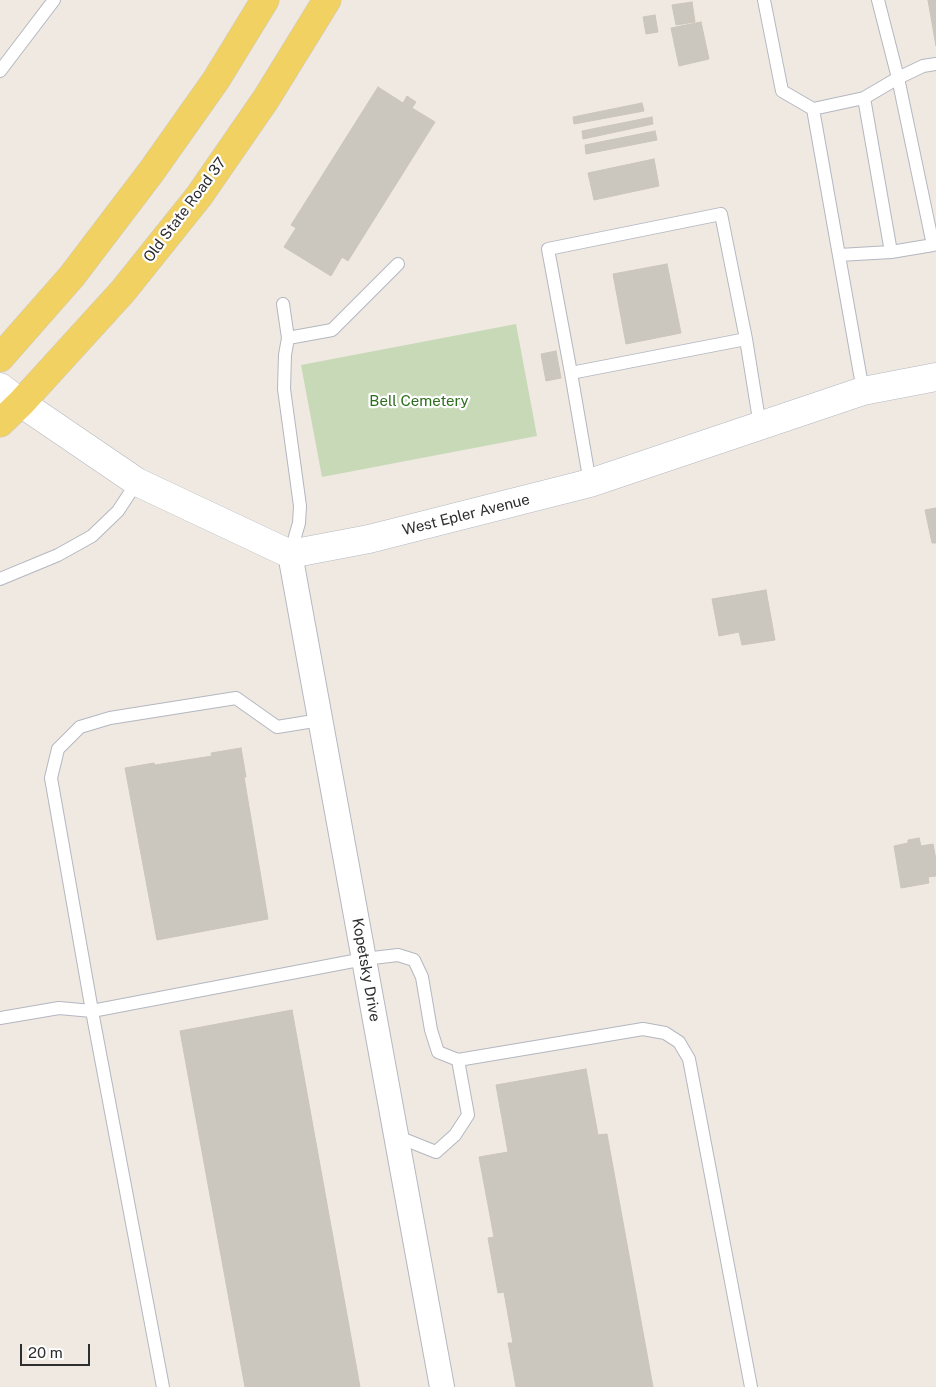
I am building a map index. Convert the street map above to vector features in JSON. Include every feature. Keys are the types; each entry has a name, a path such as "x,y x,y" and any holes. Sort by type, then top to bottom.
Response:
{"main road":[{"path":"0,358 72,276 151,172 216,80 265,0"},
{"name":"Old State Road 37","path":"10,395 123,292 199,196 266,99 327,0"},
{"path":"0,423 10,395"}],"street":[{"name":"West Epler Avenue","path":"290,554 369,539 590,483 863,391 936,377"},
{"path":"10,395 137,482 290,554"},
{"name":"Kopetsky Drive","path":"290,554 442,1387"}],"lane":[{"path":"0,71 54,0"},
{"path":"764,0 782,90 813,109 864,98 923,66 936,64"},
{"path":"839,256 891,252 933,245 898,78 878,0"},
{"path":"864,98 891,252"},
{"path":"813,109 863,391"},
{"path":"590,483 548,249 721,214 746,339 760,426"},
{"path":"288,338 332,330 398,264"},
{"path":"283,304 288,338 285,355 284,389 300,506 299,523 290,554"},
{"path":"571,373 746,339"},
{"path":"0,578 58,555 92,536 118,511 137,482"},
{"path":"163,1387 92,1011 51,778 58,749 80,727 110,718 236,698 277,728 320,720"},
{"path":"0,1018 59,1008 92,1011 364,959 398,955 414,960 422,977 431,1030 438,1052 458,1060 643,1029 665,1033 680,1042 689,1059 751,1387"},
{"path":"396,1136 436,1152 455,1136 468,1115 458,1060"}],"green space":[{"name":"Bell Cemetery","path":"516,324 537,436 322,477 301,365"}],"building":[{"path":"928,0 936,0 936,46"},
{"path":"692,2 695,22 676,25 672,5"},
{"path":"655,15 658,32 646,34 643,17"},
{"path":"701,22 709,59 679,66 671,28"},
{"path":"378,87 403,103 407,96 416,102 412,108 435,122 348,261 342,257 331,276 284,247 296,228 291,225"},
{"path":"642,103 644,111 574,124 573,117"},
{"path":"652,117 653,124 583,139 582,131"},
{"path":"655,131 657,140 586,154 585,145"},
{"path":"654,159 659,186 594,200 588,173"},
{"path":"667,264 681,333 626,344 613,274"},
{"path":"556,351 561,378 546,381 541,354"},
{"path":"936,508 936,543 932,543 925,510"},
{"path":"766,590 775,640 742,645 739,632 719,636 712,599"},
{"path":"241,748 246,777 244,777 268,919 157,940 125,768 212,756 211,753"},
{"path":"919,838 921,846 933,844 936,876 928,877 929,883 901,888 894,846"},
{"path":"292,1010 360,1387 245,1387 180,1031"},
{"path":"586,1069 598,1135 607,1134 653,1387 516,1387 508,1343 513,1343 504,1292 498,1293 488,1238 494,1237 479,1157 508,1152 496,1085"}]}
